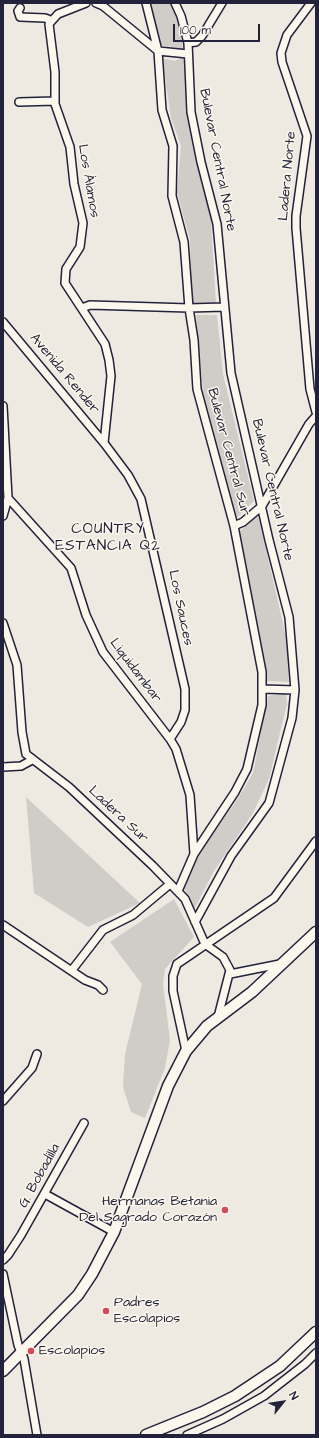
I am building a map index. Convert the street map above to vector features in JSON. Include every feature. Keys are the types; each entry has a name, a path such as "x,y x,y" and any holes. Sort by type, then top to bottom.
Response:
{"street":[{"path":"20,8 18,11 20,17 45,18 50,20 58,14 86,3"},
{"path":"96,3 103,6 158,51 188,54"},
{"name":"Bulevar Central Sur","path":"146,3 158,51 162,110 173,146 172,196 183,234 189,308 194,340 197,389 234,526 258,647 262,689 262,705 245,774 236,792 194,854 178,891"},
{"name":"Bulevar Central Norte","path":"175,3 181,16 188,43 191,112 201,162 217,224 231,373 289,617 295,690 292,718 269,803 229,860 195,922"},
{"path":"188,43 196,42 202,36 222,3"},
{"name":"Ladera Norte","path":"311,3 287,35 281,53 282,62 307,136 296,216 296,228 310,389 316,412"},
{"name":"Los Álamos","path":"50,20 55,72 55,101 70,148 74,184 83,223 80,247 66,270 65,283 105,344 111,366 107,434 104,443"},
{"path":"19,102 55,101"},
{"path":"82,308 90,305 189,308 224,307"},
{"name":"Avenida Render","path":"3,322 104,443"},
{"path":"3,406 8,498 3,516"},
{"path":"234,526 243,522 257,512 262,506 316,416"},
{"name":"Los Sauces","path":"104,443 128,475 141,499 183,680 185,710 181,722 170,739"},
{"name":"Liquidambar","path":"8,498 71,568 91,627 103,652 170,739 182,764 190,795 194,854"},
{"name":"Ladera Sur","path":"3,624 15,657 18,674 23,742 26,754 69,787 178,891 189,906 204,944"},
{"path":"262,689 295,690"},
{"path":"3,767 21,766 32,760"},
{"path":"186,1051 173,991 173,976 177,964 204,944 274,898 316,841"},
{"path":"72,970 103,930 132,915 170,884"},
{"path":"3,925 86,980 98,985 103,990"},
{"path":"3,1371 78,1295 92,1274 114,1232 168,1086 186,1051 207,1026 218,1016 252,992 316,932"},
{"path":"204,944 223,957 230,970 218,1016"},
{"path":"230,974 282,963"},
{"path":"3,1102 32,1068 37,1054"},
{"name":"G. Bobadilla","path":"3,1260 21,1235 84,1123"},
{"path":"45,1194 114,1232"},
{"path":"3,1274 37,1435"},
{"path":"146,1435 203,1412 235,1396 280,1366 316,1332"},
{"path":"155,1435 200,1417 241,1397 279,1370 316,1337"},
{"path":"187,1435 217,1422 264,1396 305,1364 316,1352"}],"shaded area":[{"path":"150,3 170,3 177,16 183,49 160,45"},
{"path":"184,56 188,115 211,219 216,304 192,304 190,240 177,192 181,146 171,118 162,58 175,61"},
{"path":"196,315 217,315 223,374 254,501 235,519 204,404"},
{"path":"258,514 286,637 289,682 265,681 262,647 238,533"},
{"path":"286,693 287,704 269,779 253,813 214,871 194,910 190,898 184,889 196,859 240,795 253,773 268,696"},
{"path":"26,797 140,903 88,927 34,893"},
{"path":"174,899 194,937 165,969 163,984 170,1040 165,1068 145,1118 131,1112 123,1087 125,1054 142,984 110,942"}],"place":[{"name":"Hermanas Betania Del Sagrado Corazón","path":"225,1210"},
{"name":"Padres Escolapios","path":"106,1311"},
{"name":"Escolapios","path":"31,1351"}],"district":[{"name":"COUNTRY ESTANCIA Q2","path":"108,538"}]}
